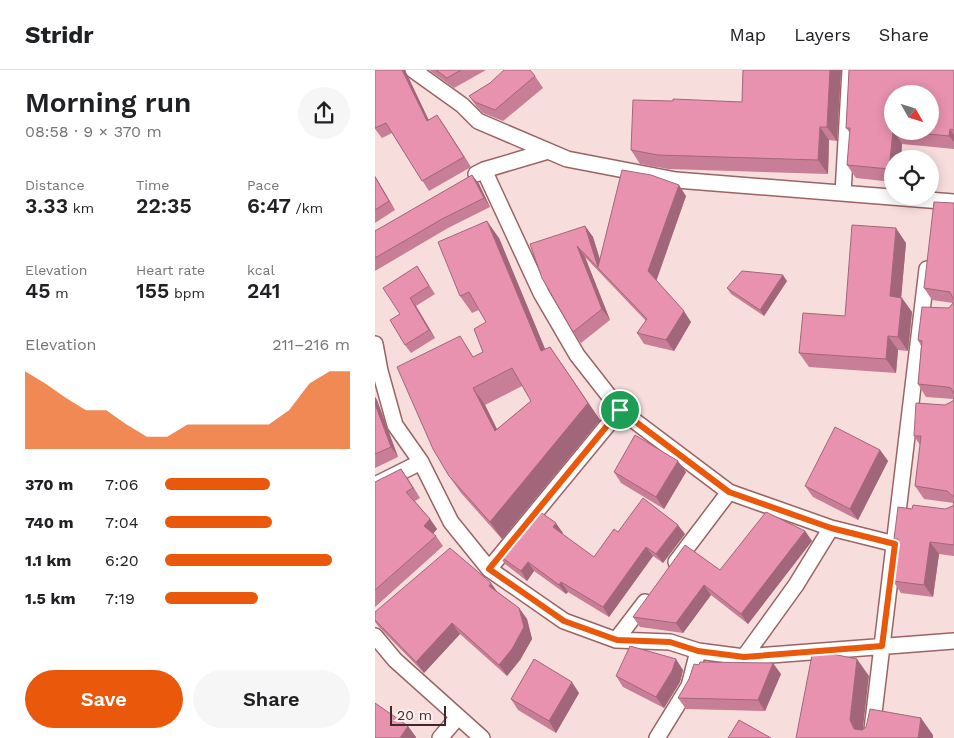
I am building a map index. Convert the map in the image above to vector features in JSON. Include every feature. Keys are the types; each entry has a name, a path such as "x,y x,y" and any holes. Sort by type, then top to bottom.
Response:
{"street":[{"path":"413,70 462,105 478,121 567,158 676,180 884,196"},
{"path":"843,193 850,70"},
{"path":"462,105 477,96"},
{"path":"467,180 484,170 548,151"},
{"path":"484,170 541,293 577,355 620,410 729,492 831,528 895,544"},
{"path":"939,200 954,202"},
{"path":"933,220 934,205"},
{"path":"871,738 929,250"},
{"path":"923,309 938,311"},
{"path":"376,348 380,371 395,425 421,462 461,544 489,569 564,621 617,640 670,642 698,651 744,657 954,641"},
{"path":"912,404 929,406"},
{"path":"489,569 620,410"},
{"path":"375,485 421,462"},
{"path":"664,577 729,492"},
{"path":"900,504 918,507"},
{"path":"744,657 796,585 831,528"},
{"path":"617,640 652,593"},
{"path":"375,636 395,660 482,738"},
{"path":"657,738 689,686 698,651"},
{"path":"439,738 458,717"}],"building":[{"path":"375,70 402,70 427,121 437,115 464,157 422,181 386,123 375,128"},
{"path":"436,70 461,70 447,78"},
{"path":"504,70 530,70 535,76 495,110 475,102 469,96 490,83"},
{"path":"743,70 830,70 827,127 820,127 818,160 658,155 631,150 633,100 673,101 673,99 742,102"},
{"path":"849,70 954,70 954,130 950,129 949,136 939,135 939,85 884,85 884,140 892,140 891,150 884,150 884,169 847,165 850,128 846,128"},
{"path":"622,170 651,175 679,185 648,271 684,311 666,340 637,333 647,319 577,246 602,309 573,332 542,278 530,244 585,226 598,267"},
{"path":"472,175 484,198 442,219 375,258 375,231"},
{"path":"375,177 389,201 375,210"},
{"path":"939,202 954,203 954,300 950,292 924,288 934,205 939,205"},
{"path":"487,221 541,351 550,347 588,403 490,522 449,476 433,449 397,367 460,336 473,357 483,352 474,329 486,322 469,292 460,296 438,242","holes":["512,368 531,401 495,431 473,388"]},
{"path":"852,225 896,228 890,296 902,298 898,337 888,336 886,359 799,353 803,313 845,316"},
{"path":"417,266 429,286 410,298 429,330 405,345 390,320 400,314 383,288"},
{"path":"742,271 783,275 760,310 727,288"},
{"path":"954,302 954,394 951,388 918,384 922,341 918,340 922,307 949,308"},
{"path":"954,398 954,497 947,491 915,486 921,436 914,436 916,403 945,405 953,401"},
{"path":"375,404 391,447 375,454"},
{"path":"835,427 880,450 850,509 805,486"},
{"path":"635,435 678,461 656,497 614,472"},
{"path":"401,469 413,488 406,492 430,519 424,526 436,536 375,590 375,482"},
{"path":"643,498 678,525 656,554 646,547 603,607 561,582 559,585 528,562 521,571 498,555 536,509 556,523 553,527 594,557 614,529 618,532"},
{"path":"954,502 954,545 930,542 924,585 893,581 898,539 894,539 898,507 912,509 913,505 945,509 953,506"},
{"path":"766,512 805,531 741,614 704,585 676,623 633,617 685,545 720,570"},
{"path":"450,548 491,583 489,586 519,608 524,627 512,649 499,665 452,623 416,662 375,620 375,612"},
{"path":"630,646 676,659 672,671 656,697 616,676"},
{"path":"813,650 857,659 850,720 854,729 862,730 866,727 870,709 921,718 918,738 796,738"},
{"path":"534,659 572,682 549,721 511,699"},
{"path":"700,662 773,663 758,700 678,698 689,679 694,664 699,665"},
{"path":"375,703 408,726 400,738 375,738"},
{"path":"739,720 771,738 728,738"}],"route":[{"path":"620,410 729,492 831,528 895,544 882,646 744,657 698,651 670,642 617,640 564,621 489,569 620,410"}]}
